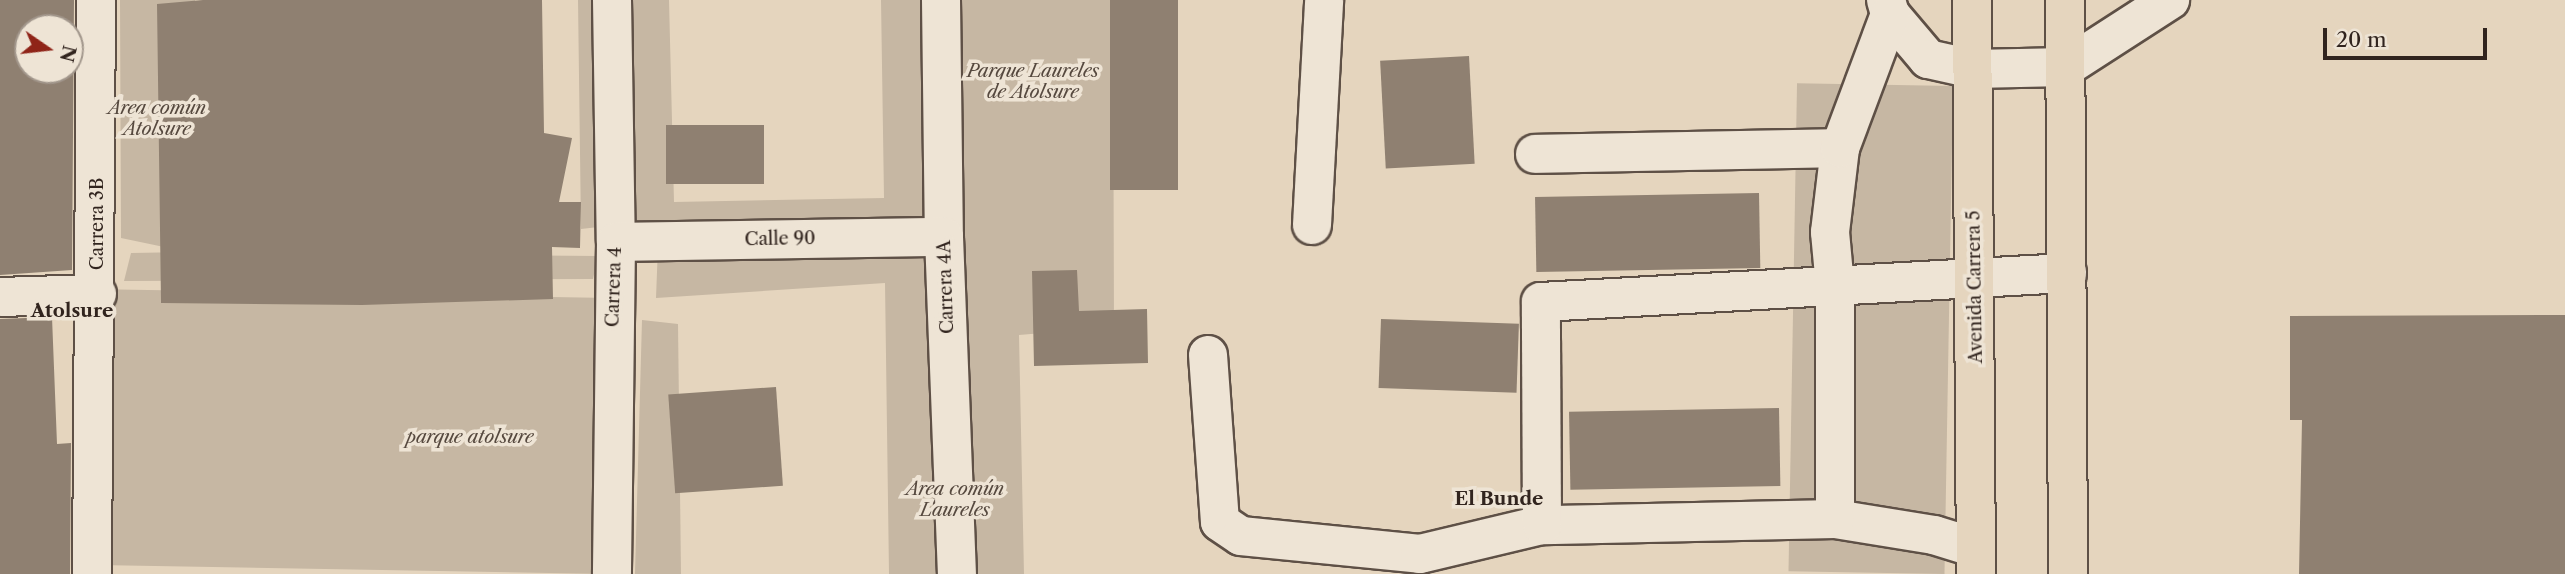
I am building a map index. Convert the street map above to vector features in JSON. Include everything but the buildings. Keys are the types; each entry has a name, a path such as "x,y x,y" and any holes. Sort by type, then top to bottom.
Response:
{"main road":[{"name":"Avenida Carrera 5","path":"1972,0 1976,561"},
{"path":"2065,0 2068,574"}],"street":[{"name":"Carrera 3B","path":"92,574 97,294 96,0"},
{"name":"Carrera 4","path":"612,0 616,242 612,574"},
{"name":"Carrera 4A","path":"942,0 944,237 957,574"},
{"path":"1312,225 1324,0"},
{"path":"1888,7 1928,59 1973,69 2066,67 2169,0"},
{"path":"1835,519 1835,286 1830,232 1840,148 1888,7"},
{"path":"1535,154 1840,148"},
{"name":"Calle 90","path":"616,242 944,237"},
{"path":"1542,526 1541,302 2067,273"},
{"path":"0,297 97,294"},
{"path":"1208,355 1220,522 1241,536 1420,554 1542,526 1835,519 1934,535 1976,561"}],"green space":[{"name":"Area común Atolsure","path":"120,0 195,0 193,253 598,256 593,279 124,281 131,253 188,252 121,238"},
{"path":"578,0 669,0 674,202 884,198 881,0 1113,0 1114,327 1019,335 1024,574 889,574 885,283 656,298 659,220 581,229"},
{"path":"1797,83 1953,86 1944,574 1789,571"},
{"name":"parque atolsure","path":"102,289 610,298 605,574 97,565"},
{"path":"642,320 678,324 681,574 635,574"}],"district":[{"name":"Atolsure","path":"72,311"},
{"name":"El Bunde","path":"1499,499"}],"park label":[{"name":"Parque Laureles de Atolsure","path":"1033,82"},
{"name":"Area común Laureles","path":"955,500"}]}
